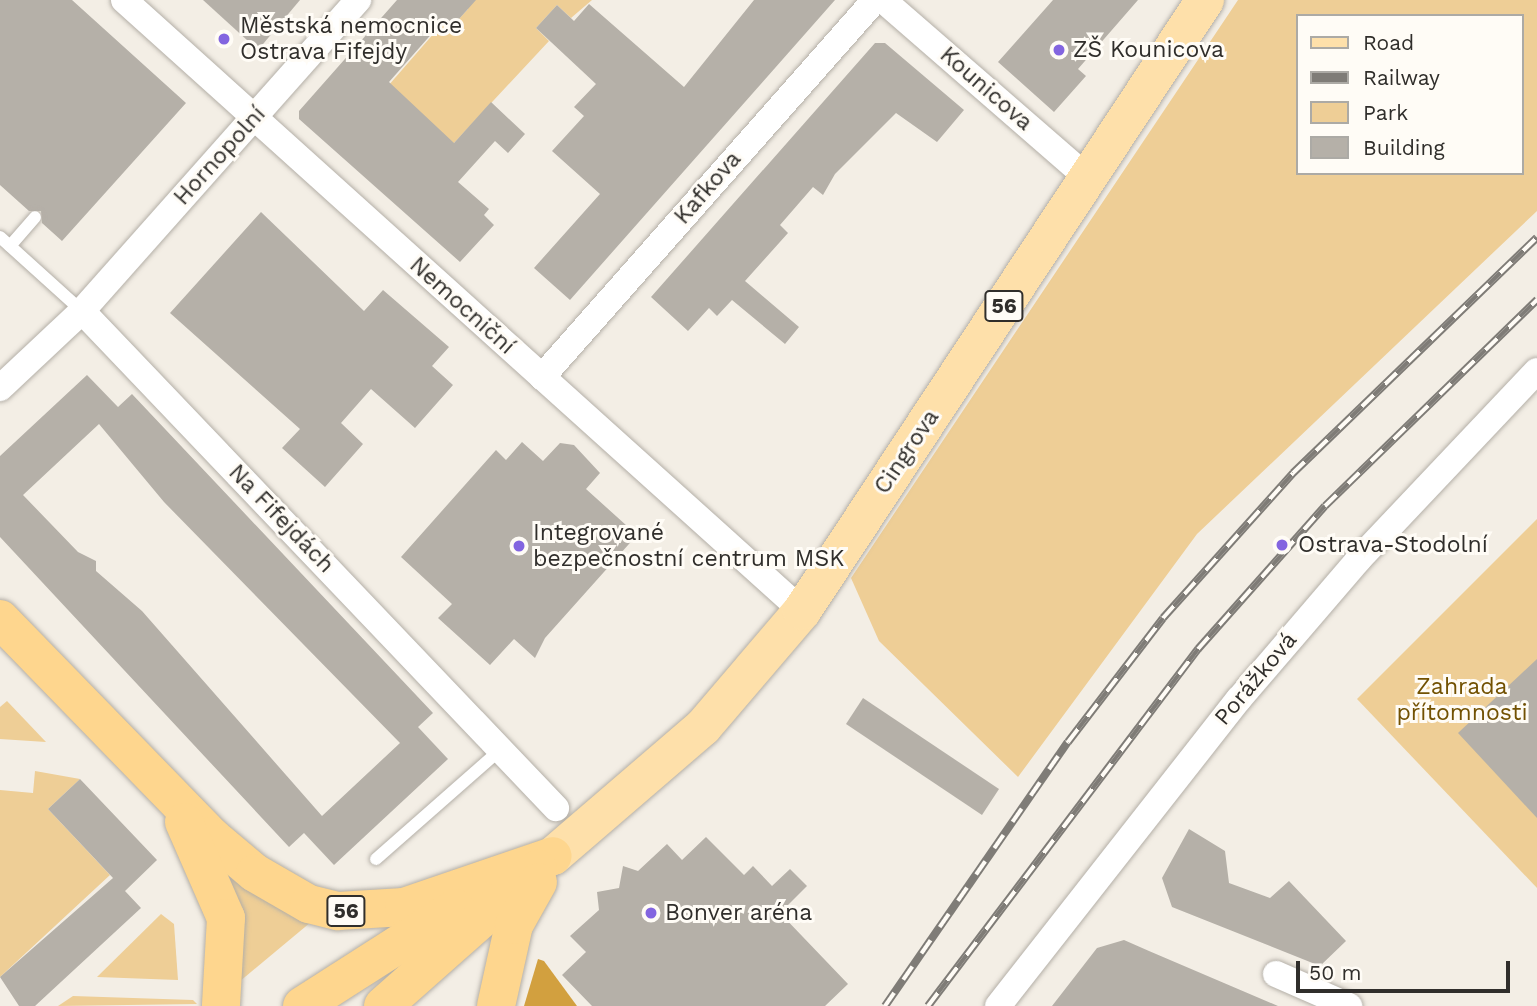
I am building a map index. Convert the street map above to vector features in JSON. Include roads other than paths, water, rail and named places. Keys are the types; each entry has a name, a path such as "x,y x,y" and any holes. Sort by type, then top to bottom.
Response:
{"highway":[{"name":"56","path":"0,619 171,795 255,873 309,904 338,911 417,904 553,856"},
{"name":"56","path":"171,795 226,918 220,1006"},
{"name":"56","path":"302,1006 410,933 553,856"},
{"name":"56","path":"383,1006 553,856"},
{"name":"56","path":"496,1006 514,925 553,856"}],"main road":[{"name":"Cingrova","path":"553,856 704,727 802,611 1206,0"}],"street":[{"name":"Nemocniční","path":"124,0 802,611"},
{"name":"Hornopolní","path":"0,388 82,311 358,0"},
{"name":"Kafkova","path":"542,377 875,0"},
{"name":"Kounicova","path":"883,0 1089,179"},
{"name":"Na Fifejdách","path":"82,311 556,808"},
{"name":"Porážková","path":"998,1006 1239,699 1358,560 1537,371"},
{"path":"1276,974 1349,1006"}],"lane":[{"path":"10,246 35,217"},
{"name":"Na Fifejdách","path":"0,237 82,311"},
{"path":"376,859 501,749"}],"railway":[{"path":"885,1006 1068,742 1163,618 1293,473 1537,237"},
{"path":"928,1006 1198,649 1325,506 1537,300"}],"place":[{"name":"Městská nemocnice Ostrava Fifejdy","path":"224,39"},
{"name":"ZŠ Kounicova","path":"1059,50"},
{"name":"Ostrava-Stodolní","path":"1282,545"},
{"name":"Integrované bezpečnostní centrum MSK","path":"519,546"},
{"name":"Bonver aréna","path":"651,913"}],"park label":[{"name":"Zahrada přítomnosti","path":"1462,700"}]}
